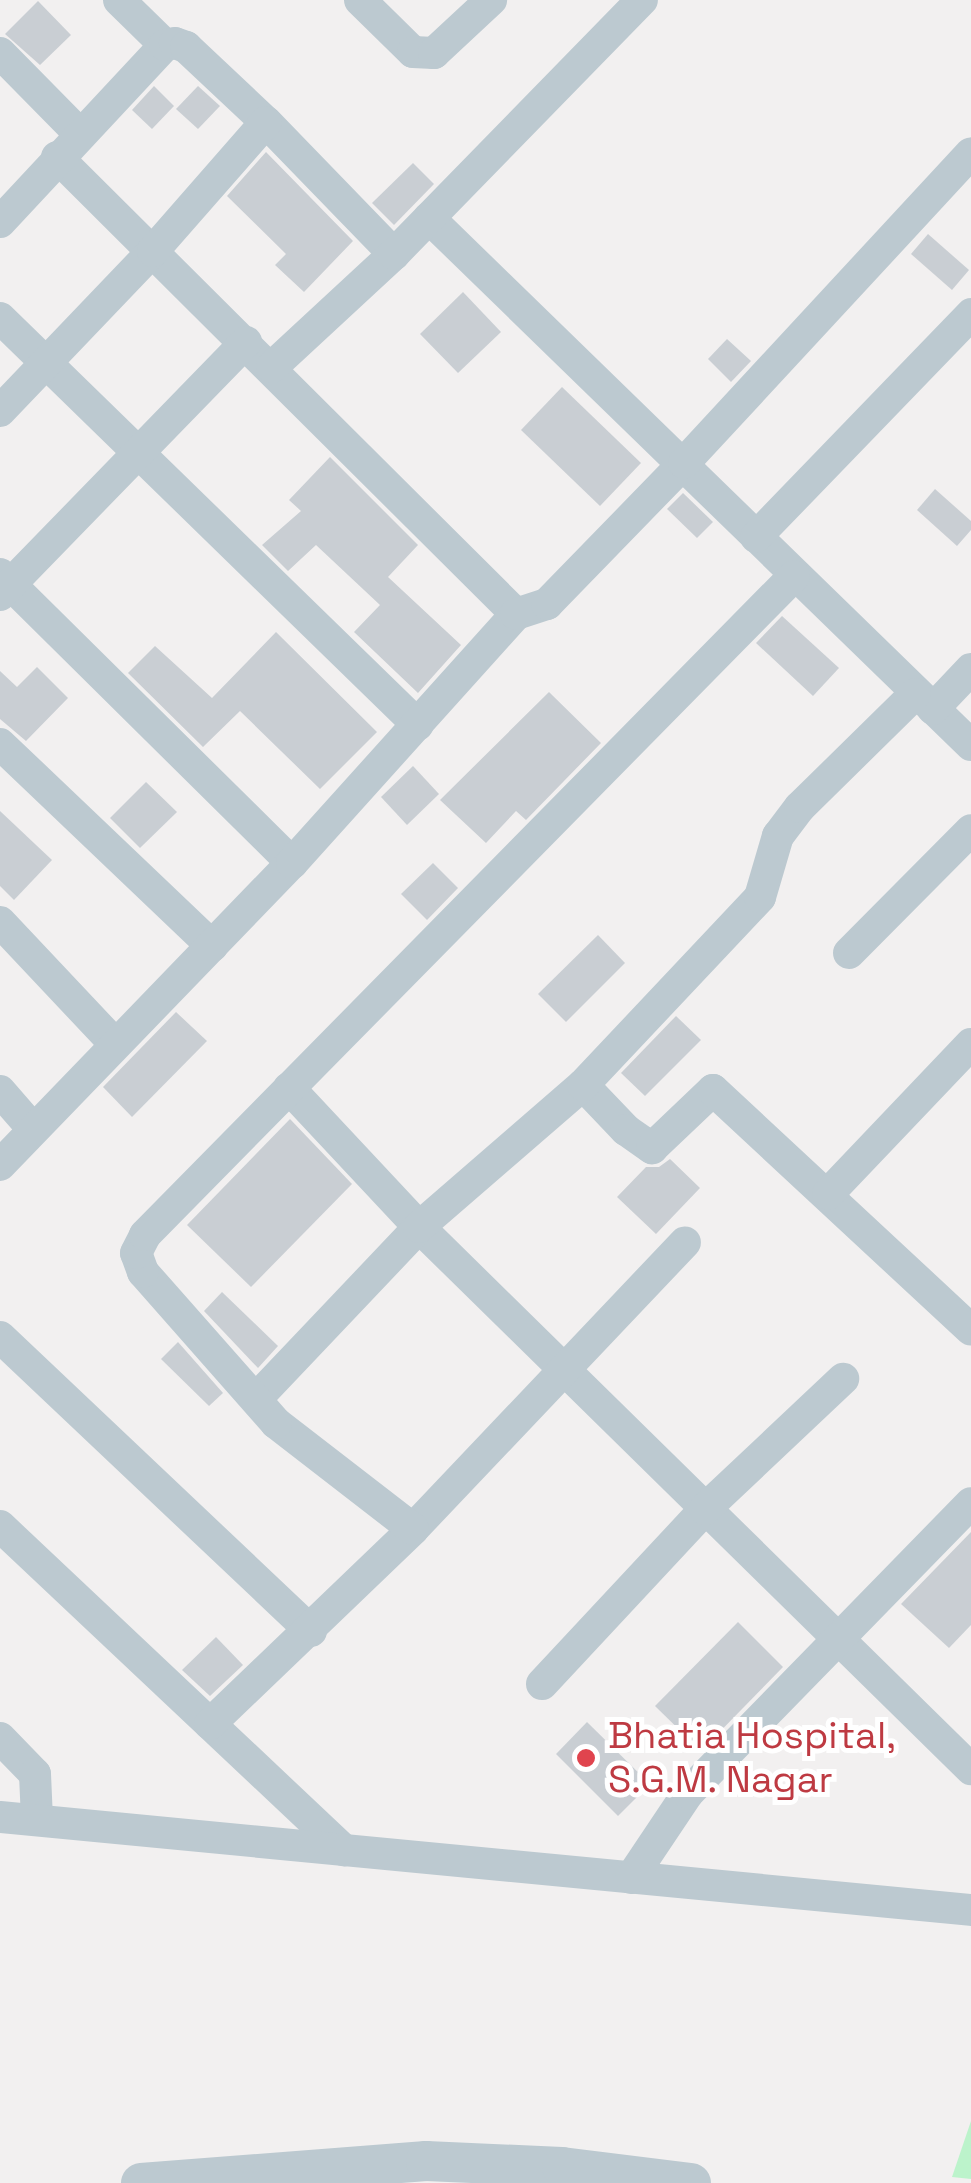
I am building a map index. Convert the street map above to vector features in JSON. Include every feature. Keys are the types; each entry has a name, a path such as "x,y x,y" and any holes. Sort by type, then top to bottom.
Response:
{"street":[{"path":"119,0 165,45 186,47 266,122 394,254"},
{"path":"360,0 413,52 434,53 491,0"},
{"path":"272,368 394,254 642,0"},
{"path":"0,222 165,45"},
{"path":"0,53 152,251 516,614"},
{"path":"0,411 152,251 266,122"},
{"path":"0,1165 292,863 516,614 547,604 684,463 971,153"},
{"path":"429,218 971,746"},
{"path":"756,537 971,314"},
{"path":"0,318 418,726"},
{"path":"246,342 141,455 4,585 292,863"},
{"path":"413,1529 276,1424 142,1272 136,1253 145,1235 794,576"},
{"path":"256,1399 419,1227 584,1085 760,897 778,836 800,807 924,701 971,669"},
{"path":"0,744 212,946"},
{"path":"850,953 971,830"},
{"path":"0,922 114,1043"},
{"path":"828,1194 971,1044"},
{"path":"584,1085 626,1130 652,1148 713,1090 971,1330"},
{"path":"289,1088 419,1227 971,1769"},
{"path":"0,1091 33,1129"},
{"path":"210,1724 413,1529 685,1242"},
{"path":"1,1341 311,1631"},
{"path":"542,1684 706,1509 843,1379"},
{"path":"631,1878 688,1793 971,1502"},
{"path":"0,1526 344,1850"},
{"path":"0,1738 36,1774 37,1820"},
{"path":"0,1816 971,1910"},
{"path":"141,2183 426,2162 562,2166 691,2183"}],"green space":[{"path":"971,2121 971,2179 952,2177"}],"building":[{"path":"38,1 71,35 40,65 5,34"},
{"path":"154,86 174,106 152,129 132,110"},
{"path":"198,86 220,106 198,129 176,109"},
{"path":"266,152 353,241 304,292 275,265 286,254 227,196"},
{"path":"413,163 434,184 394,225 372,203"},
{"path":"928,234 969,270 952,290 911,254"},
{"path":"463,292 501,332 458,373 420,334"},
{"path":"727,339 751,361 731,382 708,359"},
{"path":"562,387 641,463 600,506 521,430"},
{"path":"330,457 418,545 388,577 461,645 418,693 354,632 380,605 316,545 288,571 262,545 301,511 289,500"},
{"path":"935,489 971,521 971,530 957,546 917,510"},
{"path":"683,493 713,522 697,538 667,509"},
{"path":"782,616 839,668 813,696 756,643"},
{"path":"276,632 377,732 320,789 240,711 203,747 128,673 155,646 212,698"},
{"path":"37,667 68,698 26,741 0,719 0,671 17,687"},
{"path":"549,692 601,743 526,820 516,811 486,843 440,800"},
{"path":"413,766 439,794 407,825 381,797"},
{"path":"146,782 177,812 140,848 110,818"},
{"path":"0,811 52,860 14,900 0,886"},
{"path":"433,863 458,888 427,920 401,894"},
{"path":"598,935 625,963 566,1022 538,994"},
{"path":"176,1012 207,1041 132,1117 103,1087"},
{"path":"676,1016 701,1040 645,1096 621,1073"},
{"path":"290,1119 352,1184 251,1287 187,1225"},
{"path":"670,1159 700,1188 656,1234 617,1197 646,1167 659,1167"},
{"path":"222,1292 278,1346 258,1368 204,1311"},
{"path":"178,1342 223,1393 209,1406 161,1359"},
{"path":"971,1532 971,1625 949,1648 901,1604"},
{"path":"738,1622 783,1667 701,1751 655,1706"},
{"path":"216,1637 243,1665 210,1696 182,1670"},
{"path":"587,1722 650,1784 618,1816 556,1754"}],"place":[{"name":"Bhatia Hospital, S.G.M. Nagar","path":"586,1758"}]}
